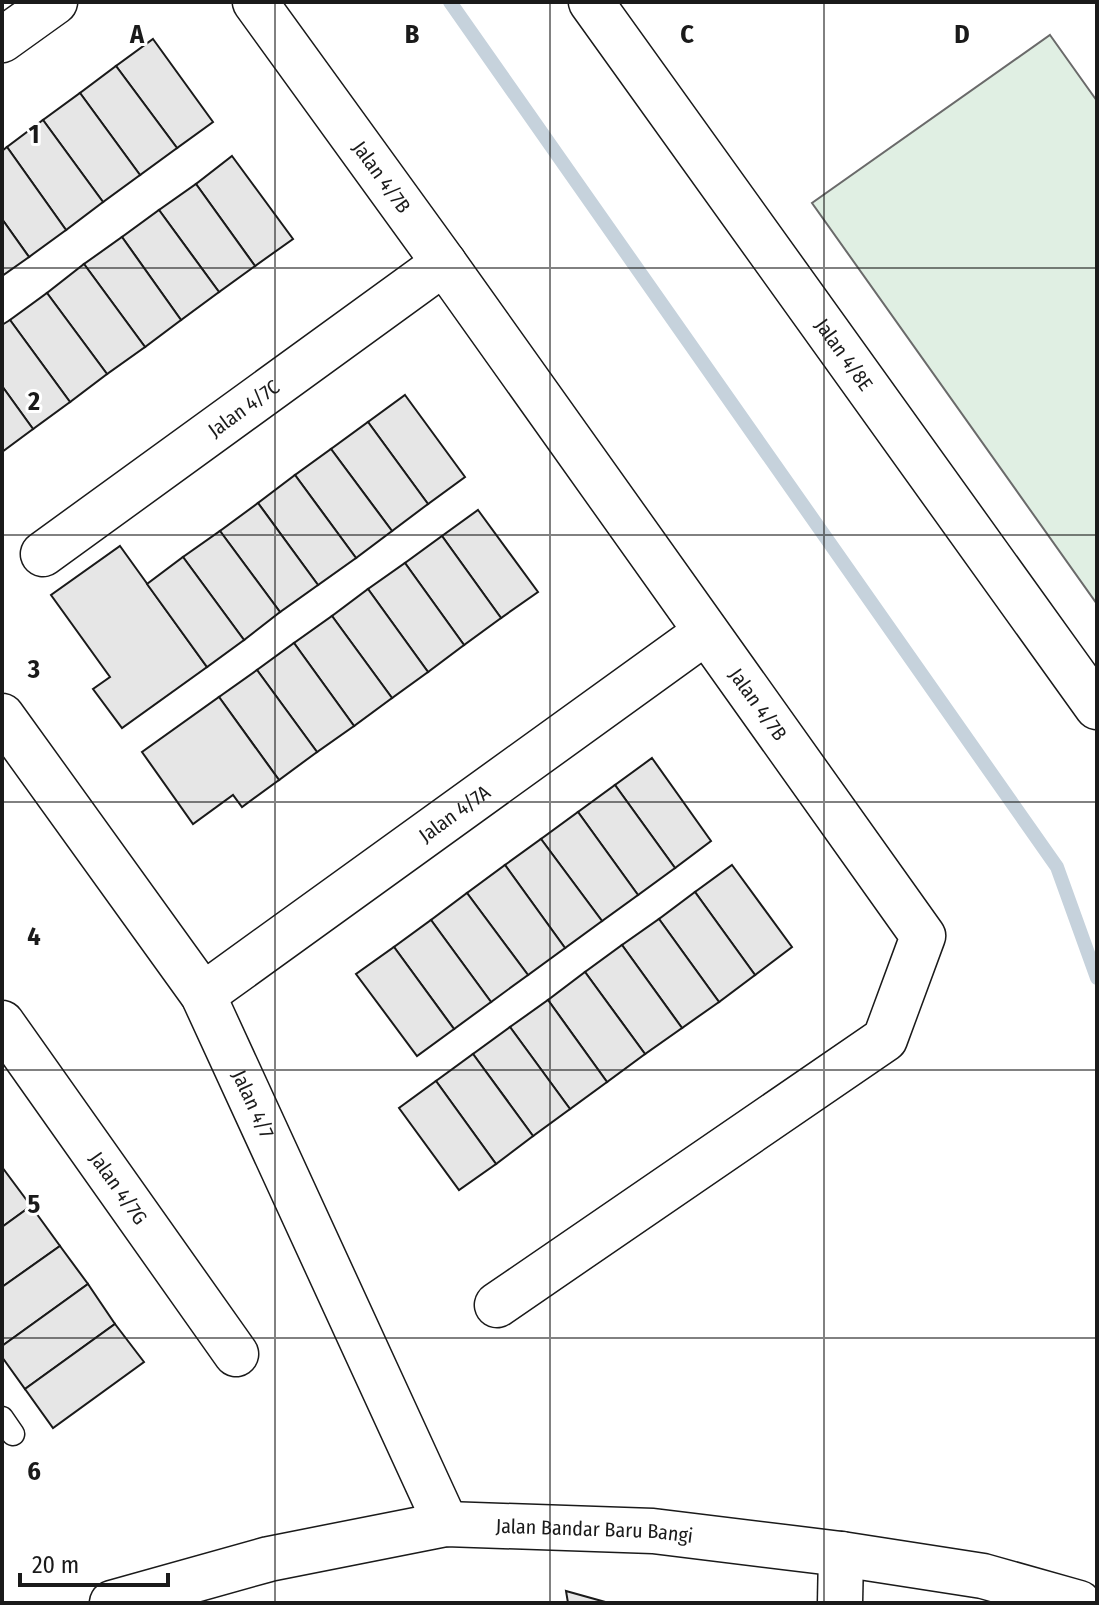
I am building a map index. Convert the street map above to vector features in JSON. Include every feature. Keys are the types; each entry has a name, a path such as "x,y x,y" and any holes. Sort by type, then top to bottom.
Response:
{"street":[{"path":"2,40 55,2"},
{"name":"Jalan 4/7B","path":"255,2 923,936 885,1039 497,1305"},
{"name":"Jalan 4/8E","path":"591,2 1097,707"},
{"name":"Jalan 4/7C","path":"43,554 444,263"},
{"name":"Jalan 4/7A","path":"203,995 706,632"},
{"name":"Jalan 4/7","path":"2,716 203,995 446,1524"},
{"name":"Jalan 4/7G","path":"2,1023 236,1354"},
{"name":"Jalan Bandar Baru Bangi","path":"112,1603 269,1559 446,1524 653,1531 841,1554 983,1576 1079,1603"},
{"path":"840,1603 841,1554"}],"green space":[{"path":"1050,35 1097,101 1097,604 812,203"}],"building":[{"path":"153,39 213,122 177,148 116,66"},
{"path":"116,66 177,148 140,175 80,93"},
{"path":"80,93 140,175 103,202 43,120"},
{"path":"43,120 103,202 66,230 7,147"},
{"path":"7,147 66,230 29,257 2,219 2,151"},
{"path":"232,156 293,239 255,266 196,184"},
{"path":"196,184 255,266 219,292 159,210"},
{"path":"159,210 219,292 181,320 122,237"},
{"path":"2,219 29,257 2,276"},
{"path":"122,237 181,320 145,347 84,264"},
{"path":"84,264 145,347 107,374 47,293"},
{"path":"47,293 107,374 70,402 10,320"},
{"path":"10,320 70,402 33,429 2,386 2,325"},
{"path":"2,386 33,429 2,452"},
{"path":"405,395 465,477 428,504 368,422"},
{"path":"368,422 428,504 392,531 331,449"},
{"path":"331,449 392,531 356,558 295,475"},
{"path":"295,475 356,558 318,585 258,503"},
{"path":"258,503 318,585 280,612 220,531"},
{"path":"478,510 538,592 501,618 442,536"},
{"path":"220,531 280,612 244,640 183,557"},
{"path":"442,536 501,618 464,645 405,563"},
{"path":"120,546 207,667 122,728 93,689 110,677 51,595"},
{"path":"183,557 244,640 207,667 147,584"},
{"path":"405,563 464,645 428,672 368,589"},
{"path":"368,589 428,672 392,698 332,616"},
{"path":"332,616 392,698 354,726 294,643"},
{"path":"294,643 354,726 317,752 257,670"},
{"path":"257,670 317,752 279,780 219,697"},
{"path":"219,697 279,780 242,807 233,795 193,824 142,752"},
{"path":"652,758 711,841 675,868 615,785"},
{"path":"615,785 675,868 638,895 578,812"},
{"path":"578,812 638,895 602,921 541,839"},
{"path":"541,839 602,921 565,948 505,865"},
{"path":"505,865 565,948 528,975 467,893"},
{"path":"732,865 792,947 755,975 695,892"},
{"path":"695,892 755,975 719,1002 659,919"},
{"path":"467,893 528,975 491,1002 431,920"},
{"path":"659,919 719,1002 682,1028 622,945"},
{"path":"431,920 491,1002 454,1029 394,947"},
{"path":"622,945 682,1028 645,1054 585,972"},
{"path":"394,947 454,1029 417,1056 356,974"},
{"path":"585,972 645,1054 607,1082 548,1000"},
{"path":"548,1000 607,1082 570,1109 510,1027"},
{"path":"510,1027 570,1109 533,1136 473,1054"},
{"path":"473,1054 533,1136 496,1164 436,1081"},
{"path":"436,1081 496,1164 459,1190 399,1108"},
{"path":"2,1167 31,1206 2,1227"},
{"path":"31,1206 60,1246 2,1287 2,1227"},
{"path":"60,1246 88,1284 2,1346 2,1287"},
{"path":"88,1284 115,1324 25,1389 2,1357 2,1346"},
{"path":"115,1324 144,1362 53,1428 25,1389"},
{"path":"566,1591 609,1603 568,1603"}],"waterway":[{"path":"450,2 1057,867 1097,978"}]}
